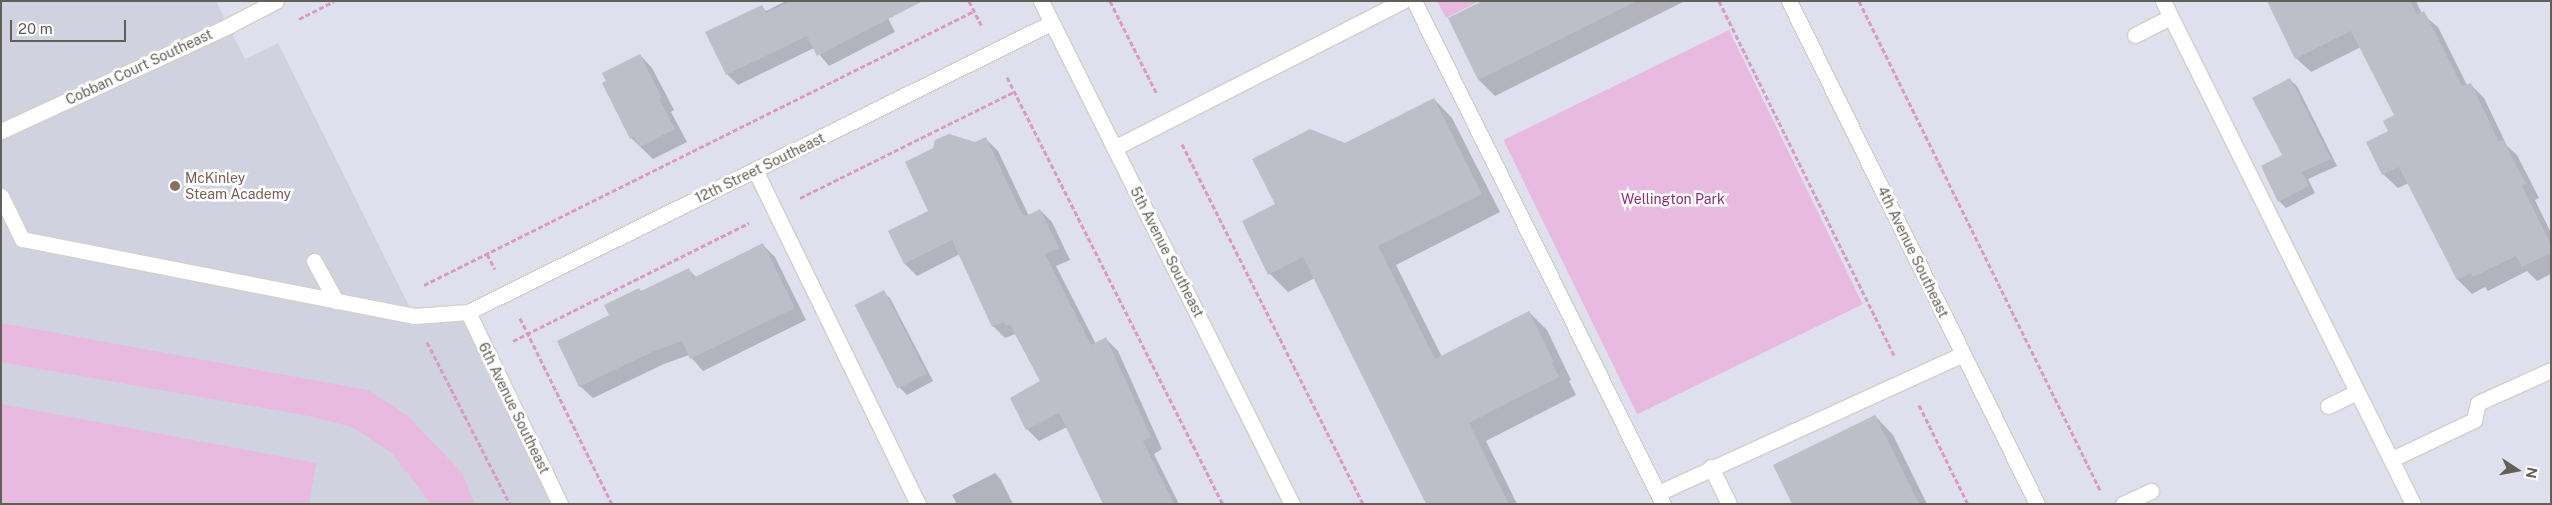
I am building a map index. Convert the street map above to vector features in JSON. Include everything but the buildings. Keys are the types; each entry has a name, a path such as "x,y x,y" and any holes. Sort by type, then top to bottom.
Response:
{"street":[{"name":"Cobban Court Southeast","path":"1,131 228,26 276,1"},
{"name":"5th Avenue Southeast","path":"1041,1 1292,504"},
{"path":"1114,148 1402,1"},
{"path":"1414,1 1660,498 1711,467 1963,354"},
{"name":"4th Avenue Southeast","path":"1789,1 2037,504"},
{"path":"2163,1 2413,504"},
{"path":"2135,35 2170,17"},
{"name":"12th Street Southeast","path":"468,312 1051,23"},
{"path":"755,170 918,504"},
{"path":"1,196 22,239 414,316 468,312"},
{"path":"314,261 336,301"},
{"name":"6th Avenue Southeast","path":"468,312 560,504"},
{"path":"2392,459 2474,420 2478,403 2551,370"},
{"path":"2328,406 2357,392"},
{"path":"1711,467 1730,504"},
{"path":"2123,504 2150,490"}],"path":[{"path":"290,23 334,1"},
{"path":"969,1 981,26"},
{"path":"1110,1 1363,504"},
{"path":"1719,1 1968,504"},
{"path":"1859,1 2102,495"},
{"path":"421,287 974,11"},
{"path":"1007,77 1223,504"},
{"path":"487,254 495,270"},
{"path":"520,317 612,504"},
{"path":"426,340 510,504"}],"shaded area":[{"name":"McKinley Steam Academy","path":"1,1 216,1 245,59 278,43 414,316 468,312 560,504 1,504"}],"green space":[{"path":"1437,1 1479,1 1446,18"},
{"name":"Wellington Park","path":"1729,30 1863,304 1637,414 1503,140"},
{"path":"1,323 368,390 408,416 462,473 475,504 431,504 393,454 352,427 309,416 1,362"},
{"path":"1,404 316,463 309,504 1,504"}],"place":[{"name":"McKinley Steam Academy","path":"175,186"}]}
